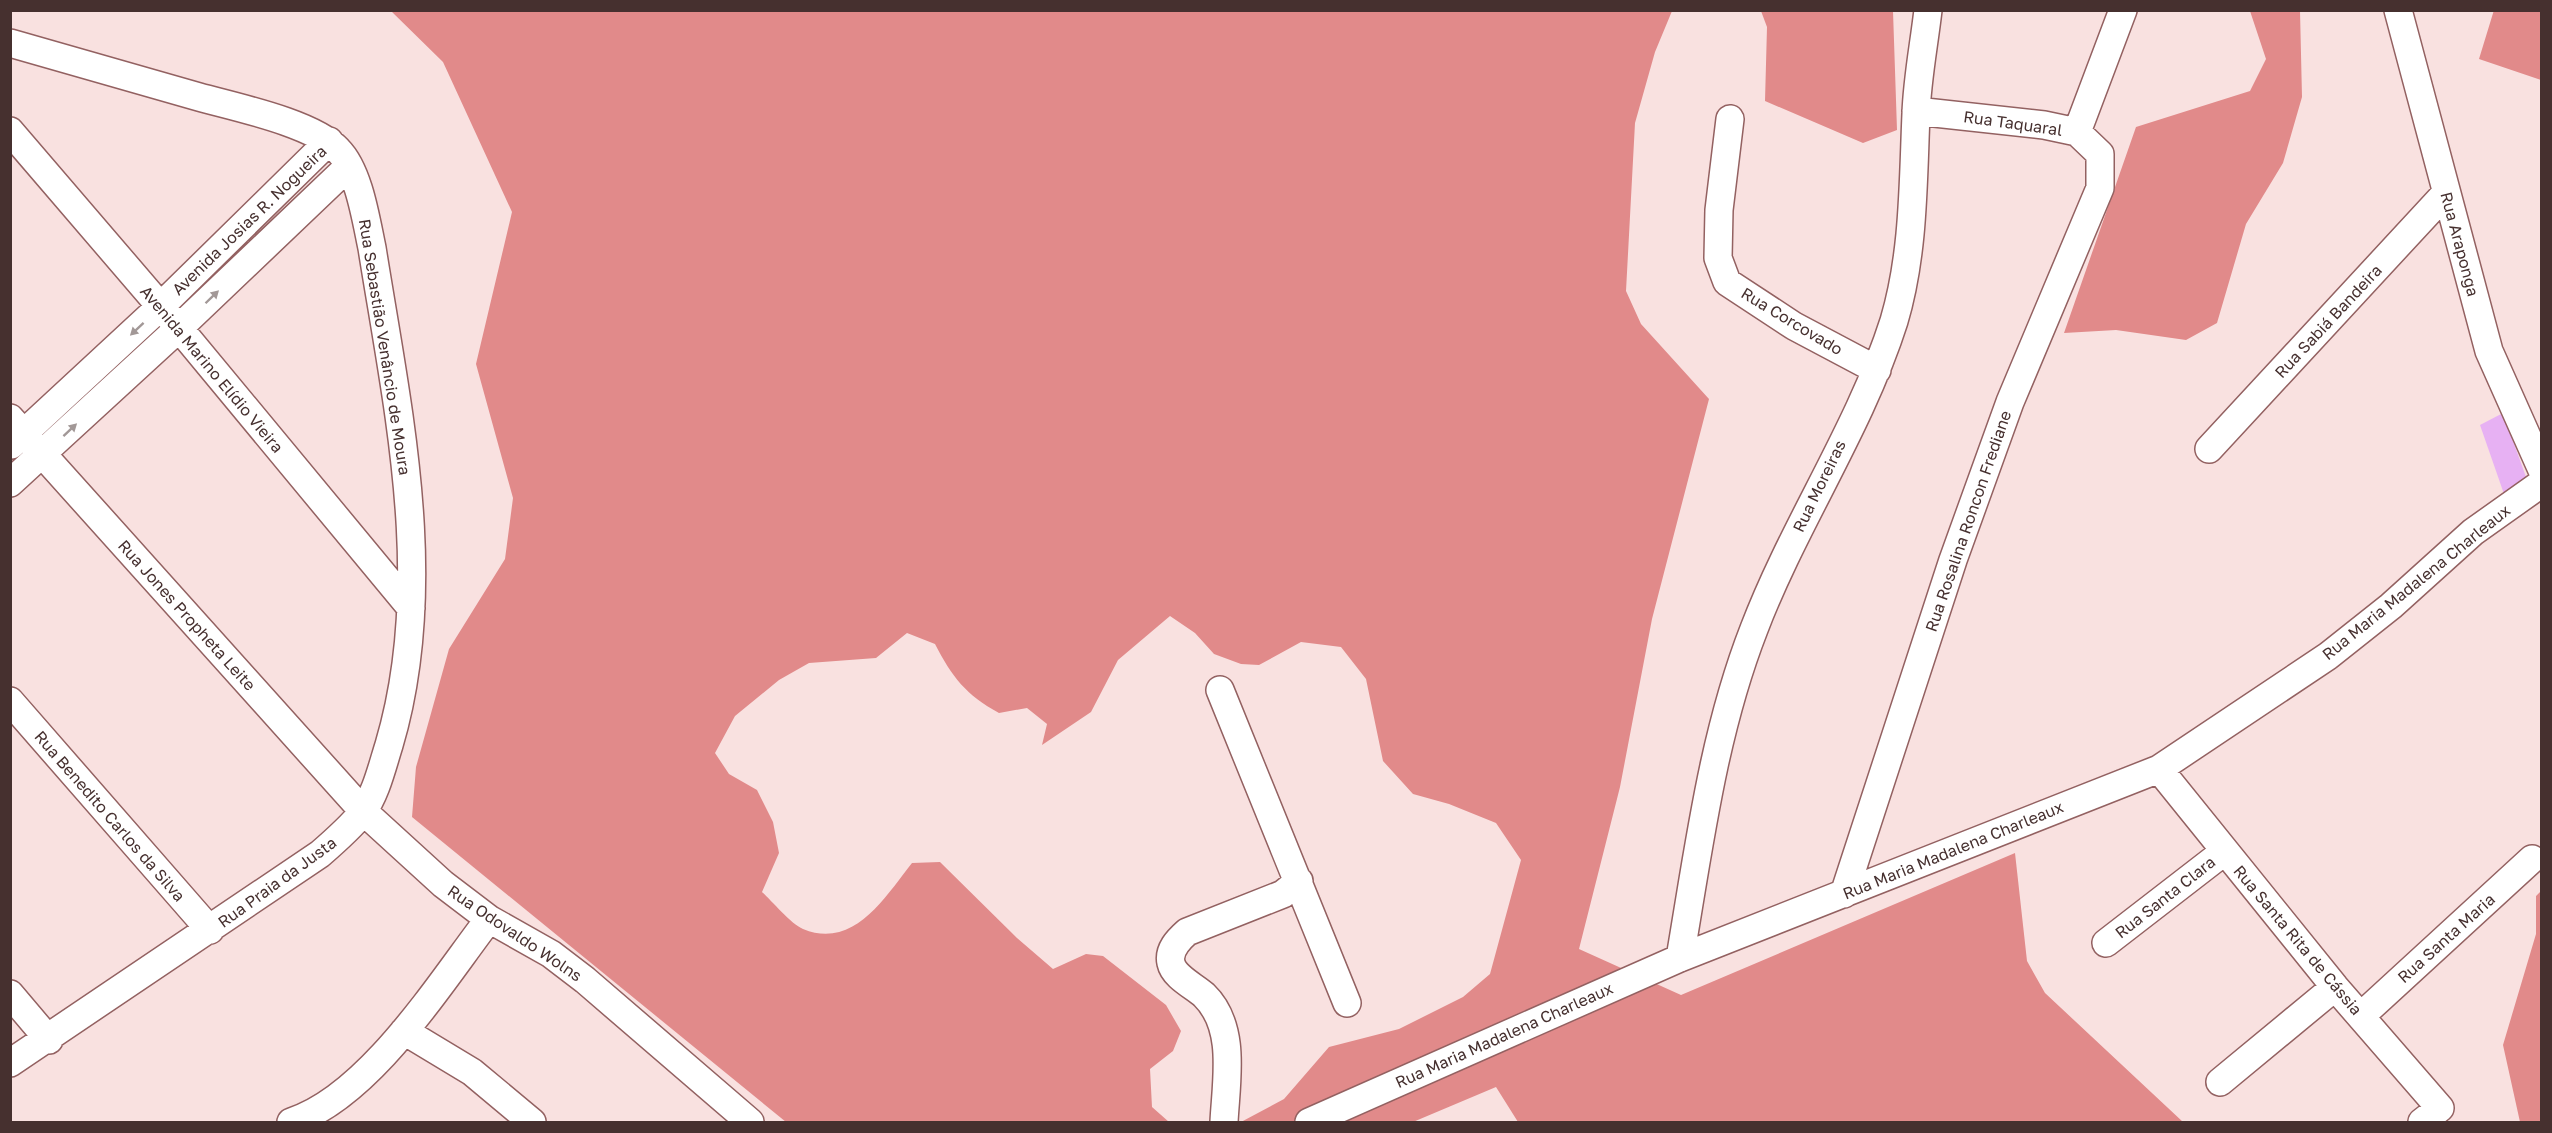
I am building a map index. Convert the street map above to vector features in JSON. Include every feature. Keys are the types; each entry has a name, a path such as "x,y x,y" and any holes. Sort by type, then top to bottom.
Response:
{"street":[{"name":"Rua Moreiras","path":"1680,958 1708,789 1731,699 1754,630 1785,555 1877,370 1894,319 1906,265 1913,203 1916,111 1928,10"},
{"path":"2077,132 2123,10"},
{"name":"Rua Araponga","path":"2398,10 2489,351 2541,470"},
{"name":"Rua Sebastião Venâncio de Moura","path":"10,43 270,117 329,141 340,152 349,166 363,207 394,385 411,523 411,608"},
{"name":"Rua Taquaral","path":"1916,111 2044,124 2077,132 2100,154"},
{"name":"Rua Corcovado","path":"1730,119 1719,210 1718,258 1727,282 1794,326 1877,370"},
{"name":"Avenida Marino Elídio Vieira","path":"10,131 179,328 411,608"},
{"name":"Avenida Josias R. Nogueira","path":"15,432 160,307 329,141"},
{"name":"Rua Rosalina Roncon Frediane","path":"1844,894 1953,560 2010,402 2100,188 2100,154"},
{"name":"Avenida Josias R. Nogueira","path":"10,483 179,328 349,166"},
{"name":"Rua Sabiá Bandeira","path":"2209,449 2446,193"},
{"name":"Rua Jones Propheta Leite","path":"15,432 43,454 363,811"},
{"name":"Rua Maria Madalena Charleaux","path":"1309,1122 1680,958 2159,769 2328,656 2391,606 2473,532 2541,483"},
{"name":"Rua Praia da Justa","path":"10,1064 49,1040 320,854 363,811 379,777 399,708 404,686 411,608"},
{"path":"1220,690 1347,1003"},
{"name":"Rua Benedito Carlos da Silva","path":"10,701 210,930"},
{"name":"Rua Santa Rita de Cássia","path":"2159,769 2361,1016 2431,1115"},
{"name":"Rua Odovaldo Wolns","path":"363,811 443,884 489,919 551,954 585,980 750,1122"},
{"name":"Rua Santa Clara","path":"2106,943 2225,851"},
{"name":"Rua Santa Maria","path":"2361,1016 2532,859"},
{"path":"1224,1122 1227,1045 1222,1025 1217,1011 1204,995 1180,976 1171,965 1171,953 1177,940 1187,932 1283,894 1299,881"},
{"path":"306,1120 368,1070 404,1031 489,919"},
{"path":"2220,1082 2335,987"},
{"path":"10,994 49,1040"},
{"path":"404,1031 472,1072 532,1122"}],"shaded area":[{"path":"2494,10 2541,11 2541,80 2479,59"},
{"path":"391,11 1672,11 1655,52 1635,123 1626,291 1641,324 1709,399 1652,619 1620,787 1579,949 1681,995 2015,853 2027,961 2045,993 2183,1122 1518,1122 1496,1087 1413,1122 1241,1122 1284,1099 1329,1047 1399,1029 1463,997 1490,974 1521,860 1496,823 1449,804 1413,794 1383,761 1366,679 1341,647 1301,642 1259,665 1241,664 1214,654 1195,633 1170,616 1118,660 1091,712 1042,745 1047,724 1027,708 999,713 987,706 954,676 935,644 907,633 876,658 809,663 779,680 735,716 715,753 729,774 757,790 773,822 779,853 762,892 787,917 803,929 821,934 838,932 853,926 867,917 912,863 940,862 1017,938 1053,969 1086,954 1103,956 1166,1005 1181,1031 1173,1051 1150,1069 1152,1107 1169,1122 786,1122 412,817 416,767 449,649 505,559 513,498 476,364 512,212 443,62"},
{"path":"1761,11 1893,11 1897,130 1863,143 1765,101 1767,27"},
{"path":"2250,11 2300,11 2302,97 2283,163 2246,224 2217,323 2186,340 2116,330 2064,333 2136,127 2250,91 2266,59"},
{"path":"2541,891 2541,1122 2520,1122 2503,1045 2536,934 2536,896"}],"building":[{"path":"2503,413 2526,477 2504,494 2480,425"}]}
